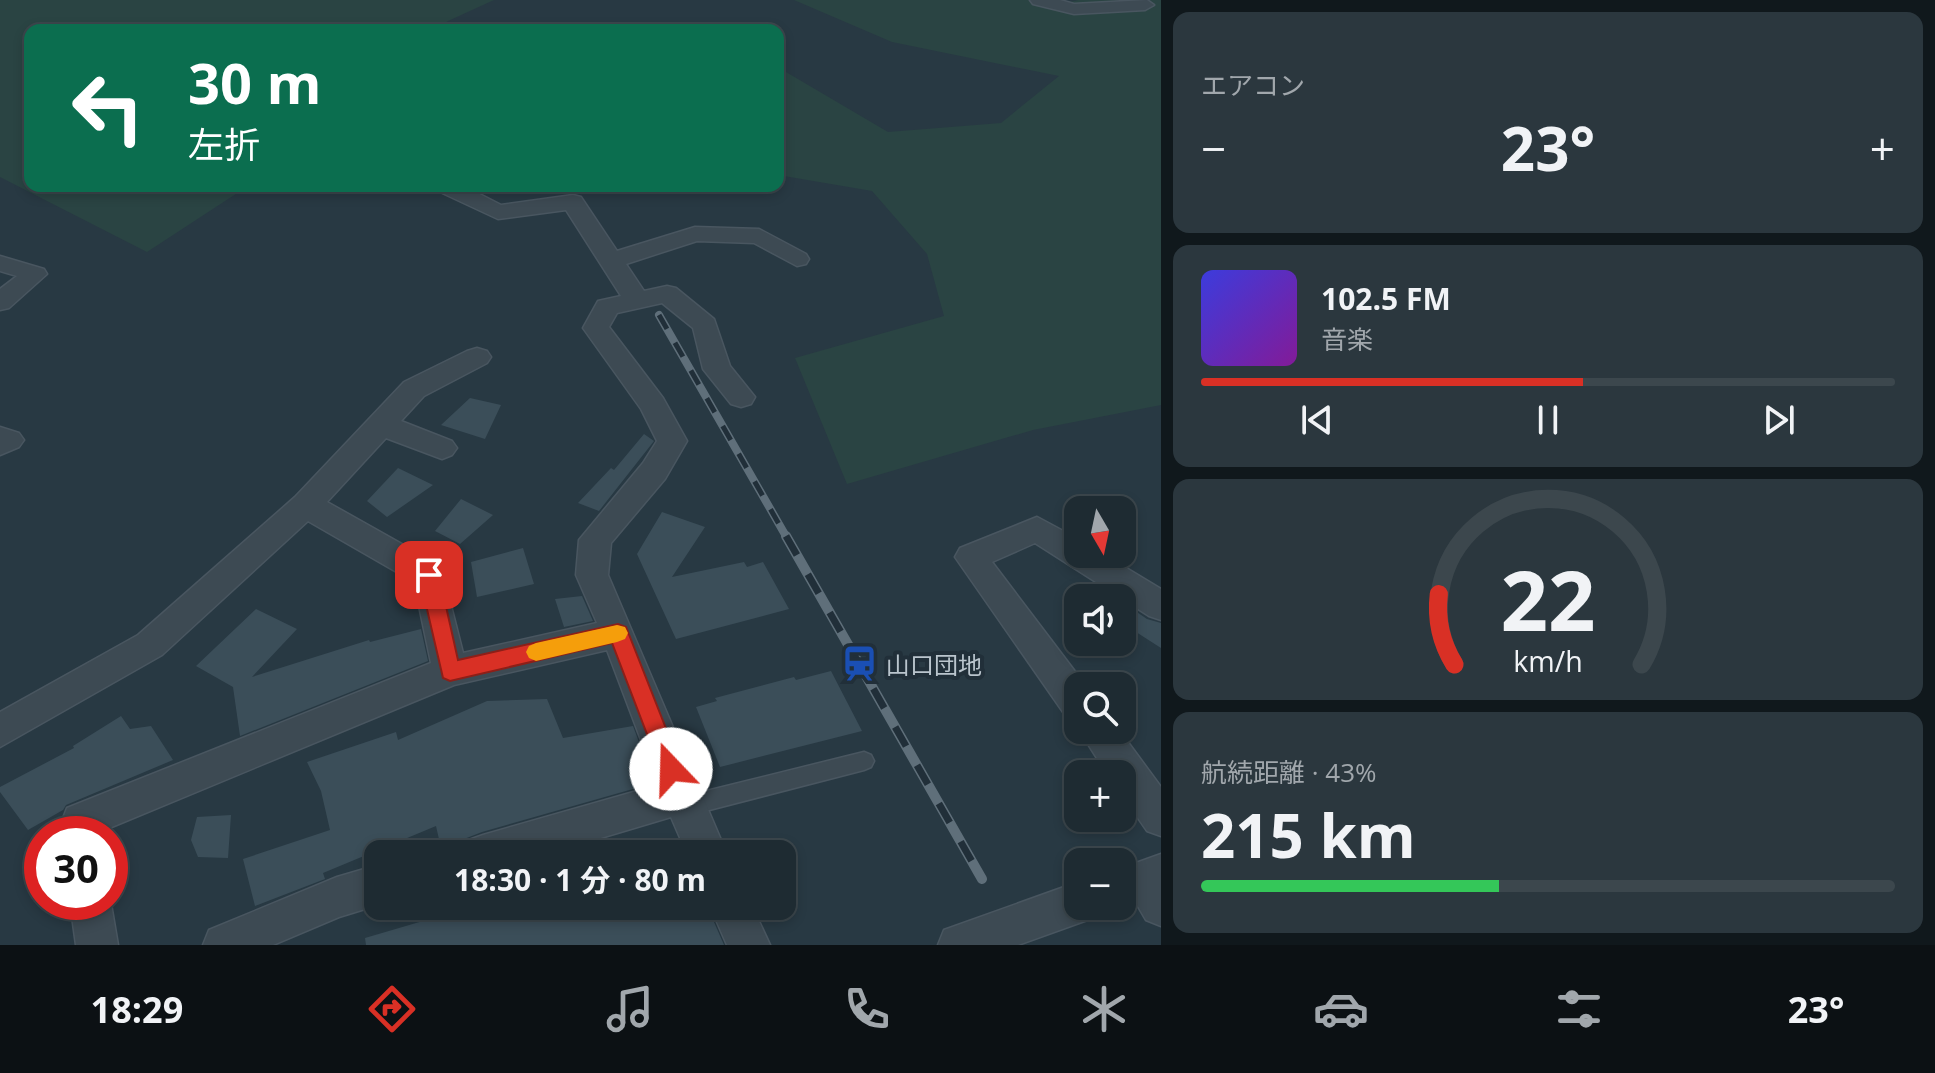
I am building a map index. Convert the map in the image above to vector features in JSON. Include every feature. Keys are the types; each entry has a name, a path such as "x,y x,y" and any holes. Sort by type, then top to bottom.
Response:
{"street":[{"path":"1039,0 1074,9 1145,5"},
{"path":"458,192 498,212 573,202 636,299"},
{"path":"482,204 534,192"},
{"path":"611,261 695,234 759,236 797,259"},
{"path":"0,263 35,274 0,302"},
{"path":"701,840 592,575 595,540 654,471 672,441 653,405 596,328 607,307 667,294 705,325 717,369 741,397"},
{"path":"0,731 150,645 306,505 414,389 477,357"},
{"path":"381,425 442,448"},
{"path":"0,437 9,440 0,445"},
{"path":"306,505 429,575 450,671"},
{"path":"1064,685 971,557 1037,529 1161,606"},
{"path":"93,816 450,671 618,633"},
{"path":"1107,744 1161,818"},
{"path":"536,840 683,801"},
{"path":"224,945 337,897 364,889"},
{"path":"959,945 1064,908"},
{"path":"94,920 97,945"},
{"path":"737,920 749,945"}],"lane":[{"path":"683,801 864,761"}],"green space":[{"path":"0,0 494,0 444,24 24,24 24,189 0,177"},
{"path":"794,0 1061,0 1066,3 1078,0 1161,0 1161,405 1033,430 847,484 795,358 944,316 927,254 872,191 784,176 784,72 888,132 1001,123 1059,76 892,42"},
{"path":"29,192 239,192 147,252"}],"building":[{"path":"470,398 501,405 485,439 441,425"},
{"path":"644,434 654,441 599,511 578,503 611,468 614,470"},
{"path":"398,468 433,485 387,517 367,501"},
{"path":"461,499 493,515 460,544 435,531"},
{"path":"662,512 705,527 672,577 744,562 747,567 763,562 789,609 676,639 637,554"},
{"path":"523,548 534,584 477,597 471,562"},
{"path":"582,596 593,621 564,627 555,599"},
{"path":"256,609 297,629 252,677 369,640 421,629 428,661 240,736 233,687 196,666"},
{"path":"1136,612 1161,623 1161,648 1136,632"},
{"path":"831,671 862,731 720,767 696,707 717,701 715,698 794,677 796,680"},
{"path":"547,699 563,738 633,726 654,783 462,840 439,840 436,826 402,840 364,840 364,856 323,873 325,879 255,906 243,859 330,830 321,791 307,762 396,732 398,740 487,701"},
{"path":"121,716 130,729 151,726 173,760 66,805 52,816 24,816 24,825 0,792 0,787"},
{"path":"231,815 228,858 198,857 191,840 197,817"},
{"path":"426,920 713,920 724,945 366,945 365,938"}],"railway":[{"path":"659,315 787,538"},
{"path":"786,536 982,879"}],"slow traffic":[{"path":"536,652 617,633"}],"place":[{"name":"山口団地","path":"860,664"}],"route":[{"path":"429,575 450,671 618,633 671,769"}]}
